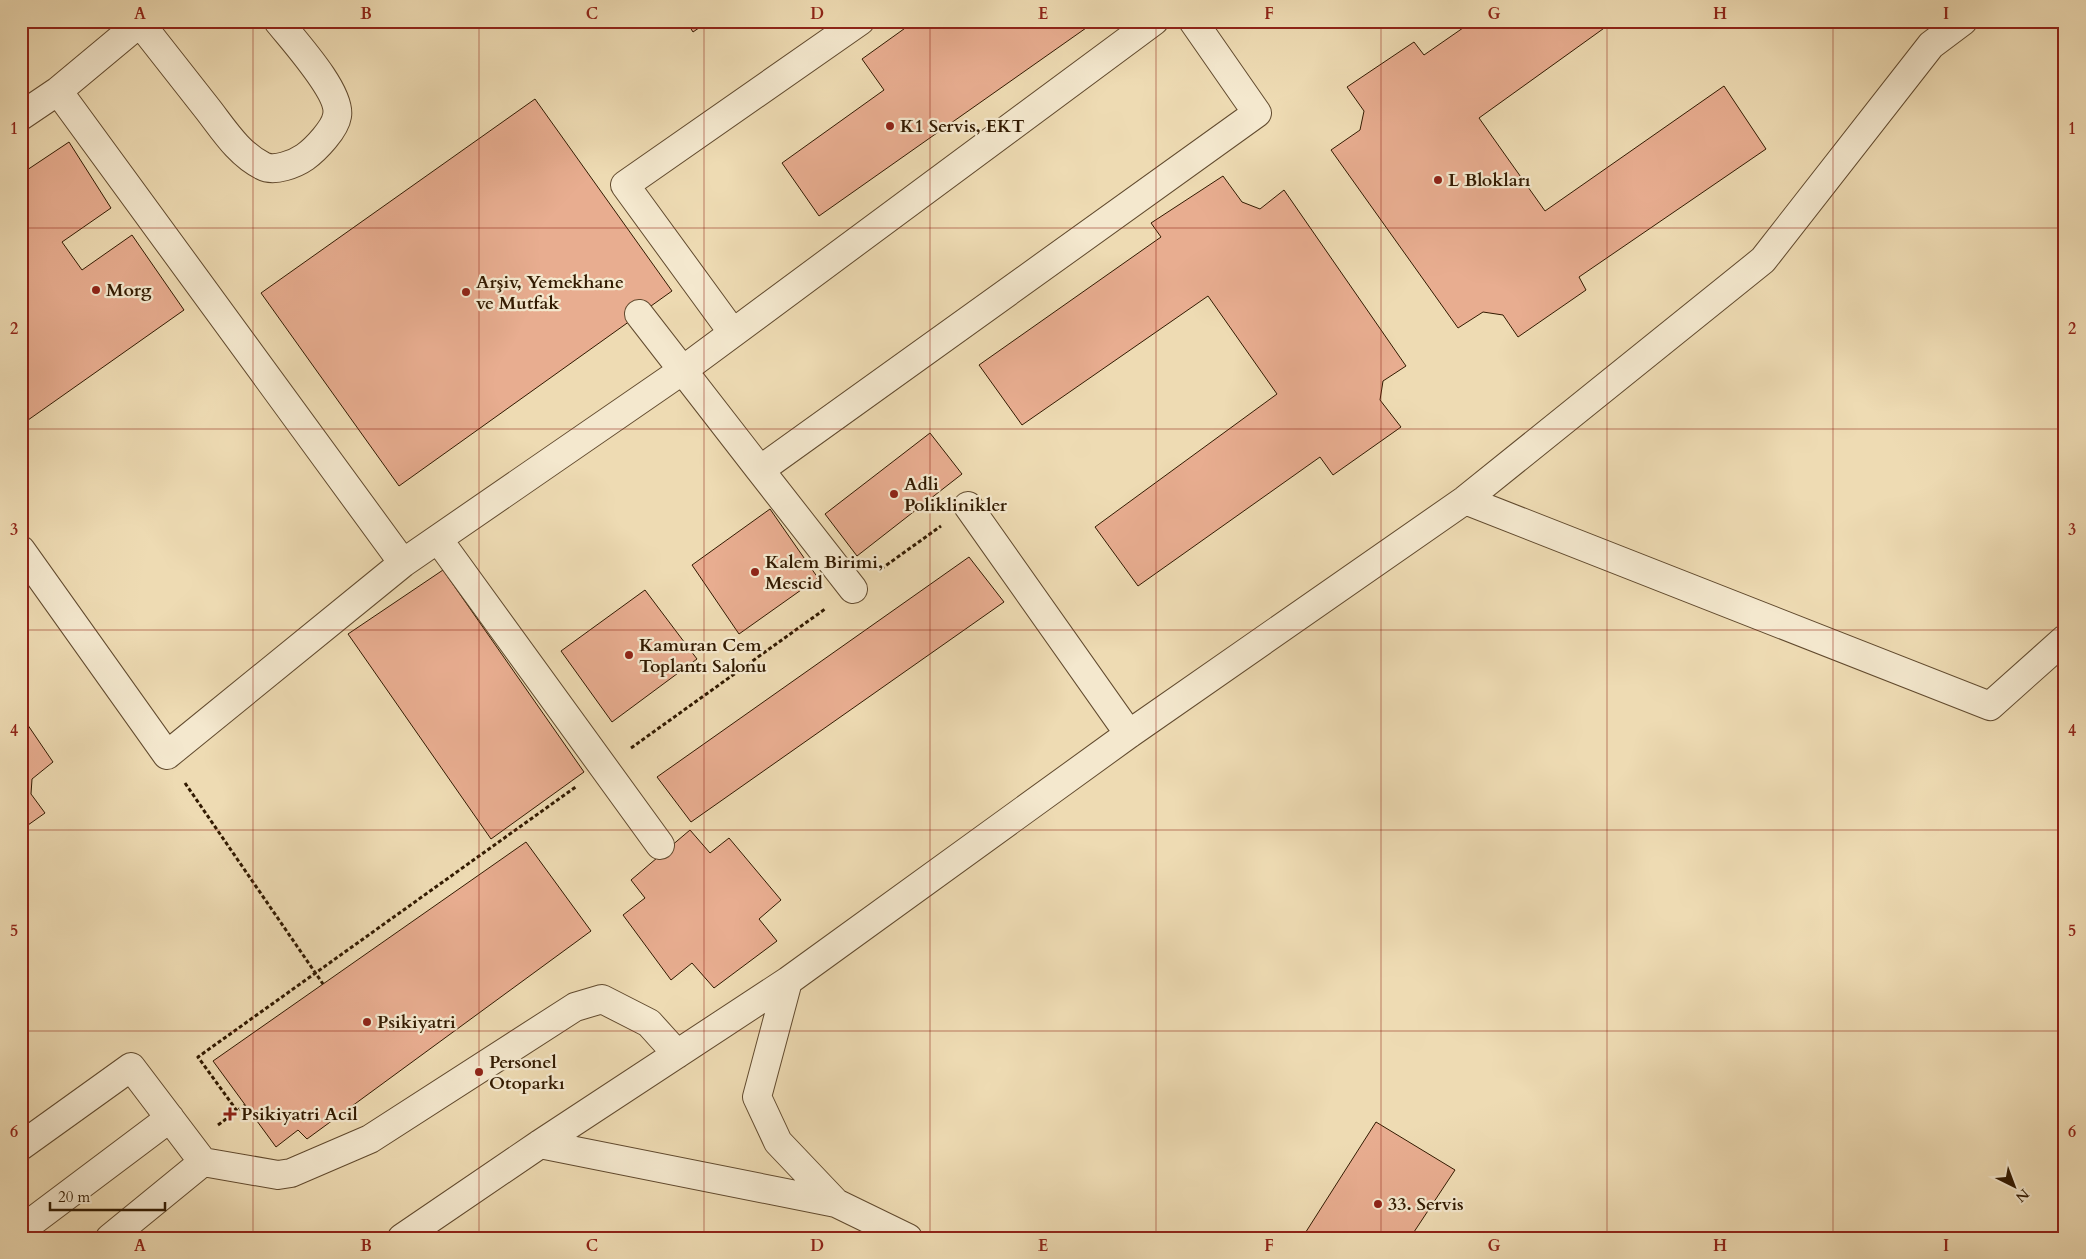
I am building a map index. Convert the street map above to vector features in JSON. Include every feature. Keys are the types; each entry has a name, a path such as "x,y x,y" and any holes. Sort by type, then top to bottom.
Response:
{"street":[{"path":"21,116 58,92 141,22 225,132 250,160 265,168 292,165 323,141 338,116 336,104 329,87 278,21"},
{"path":"733,333 625,185 860,21"},
{"path":"21,550 166,756 403,562 683,370 1154,21"},
{"path":"760,470 1257,113 1193,21"},
{"path":"402,1238 540,1144 788,981 1129,734 1465,500 1763,260 1931,45 1963,21"},
{"path":"58,92 403,562"},
{"path":"639,314 853,589"},
{"path":"1465,500 1990,706 2065,639"},
{"path":"968,506 1129,734"},
{"path":"438,539 660,845"},
{"path":"788,981 757,1097 778,1142 836,1203"},
{"path":"21,1146 130,1067 202,1162 278,1175 292,1173 370,1139 575,1007 602,999 649,1023 677,1054"},
{"path":"21,1230 170,1118"},
{"path":"540,1144 836,1203 908,1238"},
{"path":"110,1238 202,1162"}],"path":[{"path":"237,1111 198,1057 968,506"},
{"path":"166,756 323,984"}],"building":[{"path":"686,21 709,21 693,32"},
{"name":"K1 Servis, EKT","path":"915,21 1096,21 819,216 782,163 884,90 862,59"},
{"name":"L Blokları","path":"1473,21 1614,21 1479,118 1545,211 1724,86 1766,149 1579,277 1586,290 1518,337 1503,315 1483,312 1458,328 1331,150 1360,130 1364,111 1347,87 1414,42 1424,55"},
{"name":"Arşiv, Yemekhane ve Mutfak","path":"535,99 672,291 399,486 261,293"},
{"name":"Morg","path":"69,142 111,208 62,242 82,270 132,235 184,310 21,425 21,174"},
{"path":"1223,176 1242,202 1260,209 1284,190 1406,366 1383,381 1380,400 1401,427 1333,475 1320,457 1138,586 1095,527 1277,394 1208,296 1022,425 979,365 1161,237 1151,223"},
{"name":"Adli Poliklinikler","path":"930,433 962,474 857,556 825,514"},
{"name":"Kalem Birimi, Mescid","path":"770,509 818,578 739,634 692,565"},
{"path":"969,557 1004,602 691,822 657,777"},
{"path":"443,570 584,772 491,839 348,634"},
{"name":"Kamuran Cem Toplantı Salonu","path":"645,590 697,659 612,722 561,651"},
{"path":"21,715 53,762 32,779 31,794 45,813 21,830"},
{"path":"690,830 710,853 729,838 781,900 759,919 777,941 714,988 692,963 671,980 623,915 645,898 631,880"},
{"name":"Psikiyatri","path":"526,842 591,931 307,1139 298,1130 276,1147 213,1061"},
{"name":"33. Servis","path":"1376,1122 1455,1170 1410,1238 1302,1238"}],"place":[{"name":"K1 Servis, EKT","path":"890,126"},
{"name":"L Blokları","path":"1438,180"},
{"name":"Morg","path":"96,290"},
{"name":"Arşiv, Yemekhane ve Mutfak","path":"466,292"},
{"name":"Adli Poliklinikler","path":"894,494"},
{"name":"Kalem Birimi, Mescid","path":"755,572"},
{"name":"Kamuran Cem Toplantı Salonu","path":"629,655"},
{"name":"Psikiyatri","path":"367,1022"},
{"name":"Personel Otoparkı","path":"479,1072"},
{"name":"Psikiyatri Acil","path":"230,1114"},
{"name":"33. Servis","path":"1378,1204"}]}
